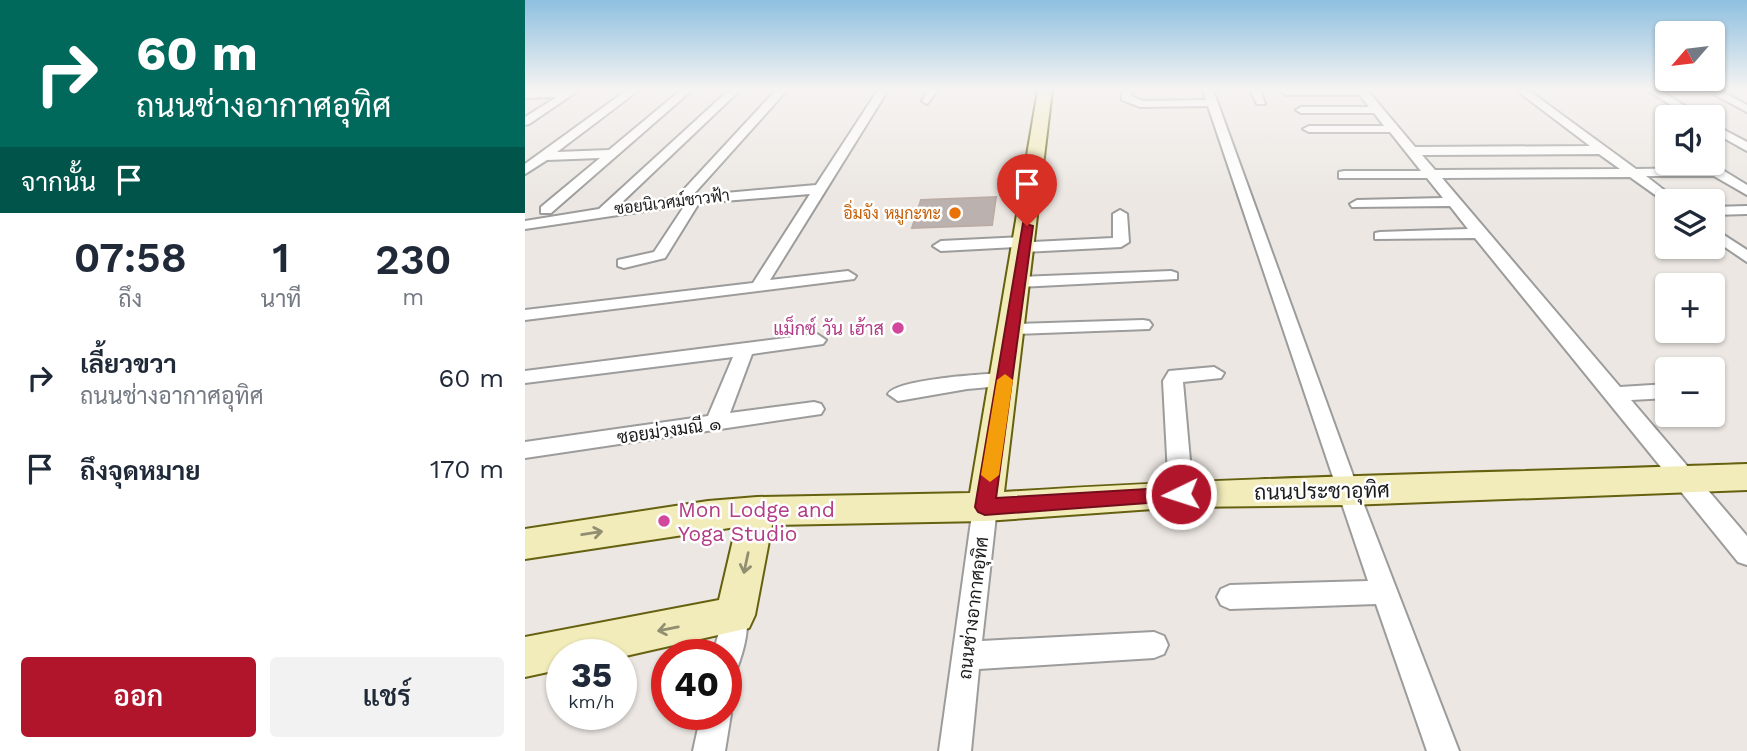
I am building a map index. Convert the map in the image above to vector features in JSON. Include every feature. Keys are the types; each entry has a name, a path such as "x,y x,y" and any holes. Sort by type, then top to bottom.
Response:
{"street":[{"path":"525,170 586,125"},
{"path":"546,211 644,125"},
{"path":"605,211 697,125"},
{"path":"624,263 660,255 687,200 752,125"},
{"path":"758,287 860,125"},
{"name":"ถนนช่างอากาศอุทิศ","path":"955,751 985,507 1013,329 1040,125"},
{"path":"1220,125 1348,492 1444,751"},
{"path":"1390,125 1747,554"},
{"path":"1567,125 1655,190"},
{"path":"1309,129 1394,129"},
{"path":"1725,134 1747,147"},
{"path":"1412,151 1600,150"},
{"path":"525,157 609,154"},
{"path":"1344,175 1655,173"},
{"path":"1722,175 1747,191"},
{"name":"ซอยนิเวศม์ชาวฟ้า","path":"525,225 687,200 819,189"},
{"path":"1357,204 1454,202"},
{"path":"1725,211 1747,210"},
{"path":"941,246 1121,242 1120,214"},
{"path":"1380,236 1480,233"},
{"path":"1740,247 1747,257"},
{"path":"525,315 848,276"},
{"path":"1019,282 1171,276"},
{"path":"1013,329 1143,325"},
{"path":"525,377 817,340"},
{"path":"716,423 745,349"},
{"path":"1181,494 1174,381 1176,376 1214,373"},
{"path":"898,394 967,382 1005,380"},
{"path":"1615,394 1655,392"},
{"name":"ซอยม่วงมณี ๑","path":"525,450 814,409"},
{"name":"ถนนประชาอุทิศ","path":"525,544 708,514 757,511 985,507 1181,494 1348,492 1682,477 1747,477"},
{"path":"730,639 757,511"},
{"path":"1230,597 1386,592"},
{"path":"525,657 735,615"},
{"path":"968,656 1154,645"},
{"path":"709,751 713,730"}],"building":[{"name":"อิ่มจัง หมูกะทะ","path":"996,197 992,225 912,228 921,200"}],"slow traffic":[{"path":"990,475 1005,380"}],"place":[{"name":"อิ่มจัง หมูกะทะ","path":"955,213"},
{"name":"แม็กซ์ วัน เฮ้าส","path":"898,328"},
{"name":"Mon Lodge and Yoga Studio","path":"664,521"}],"route":[{"path":"1027,226 985,507 1181,494"}]}
